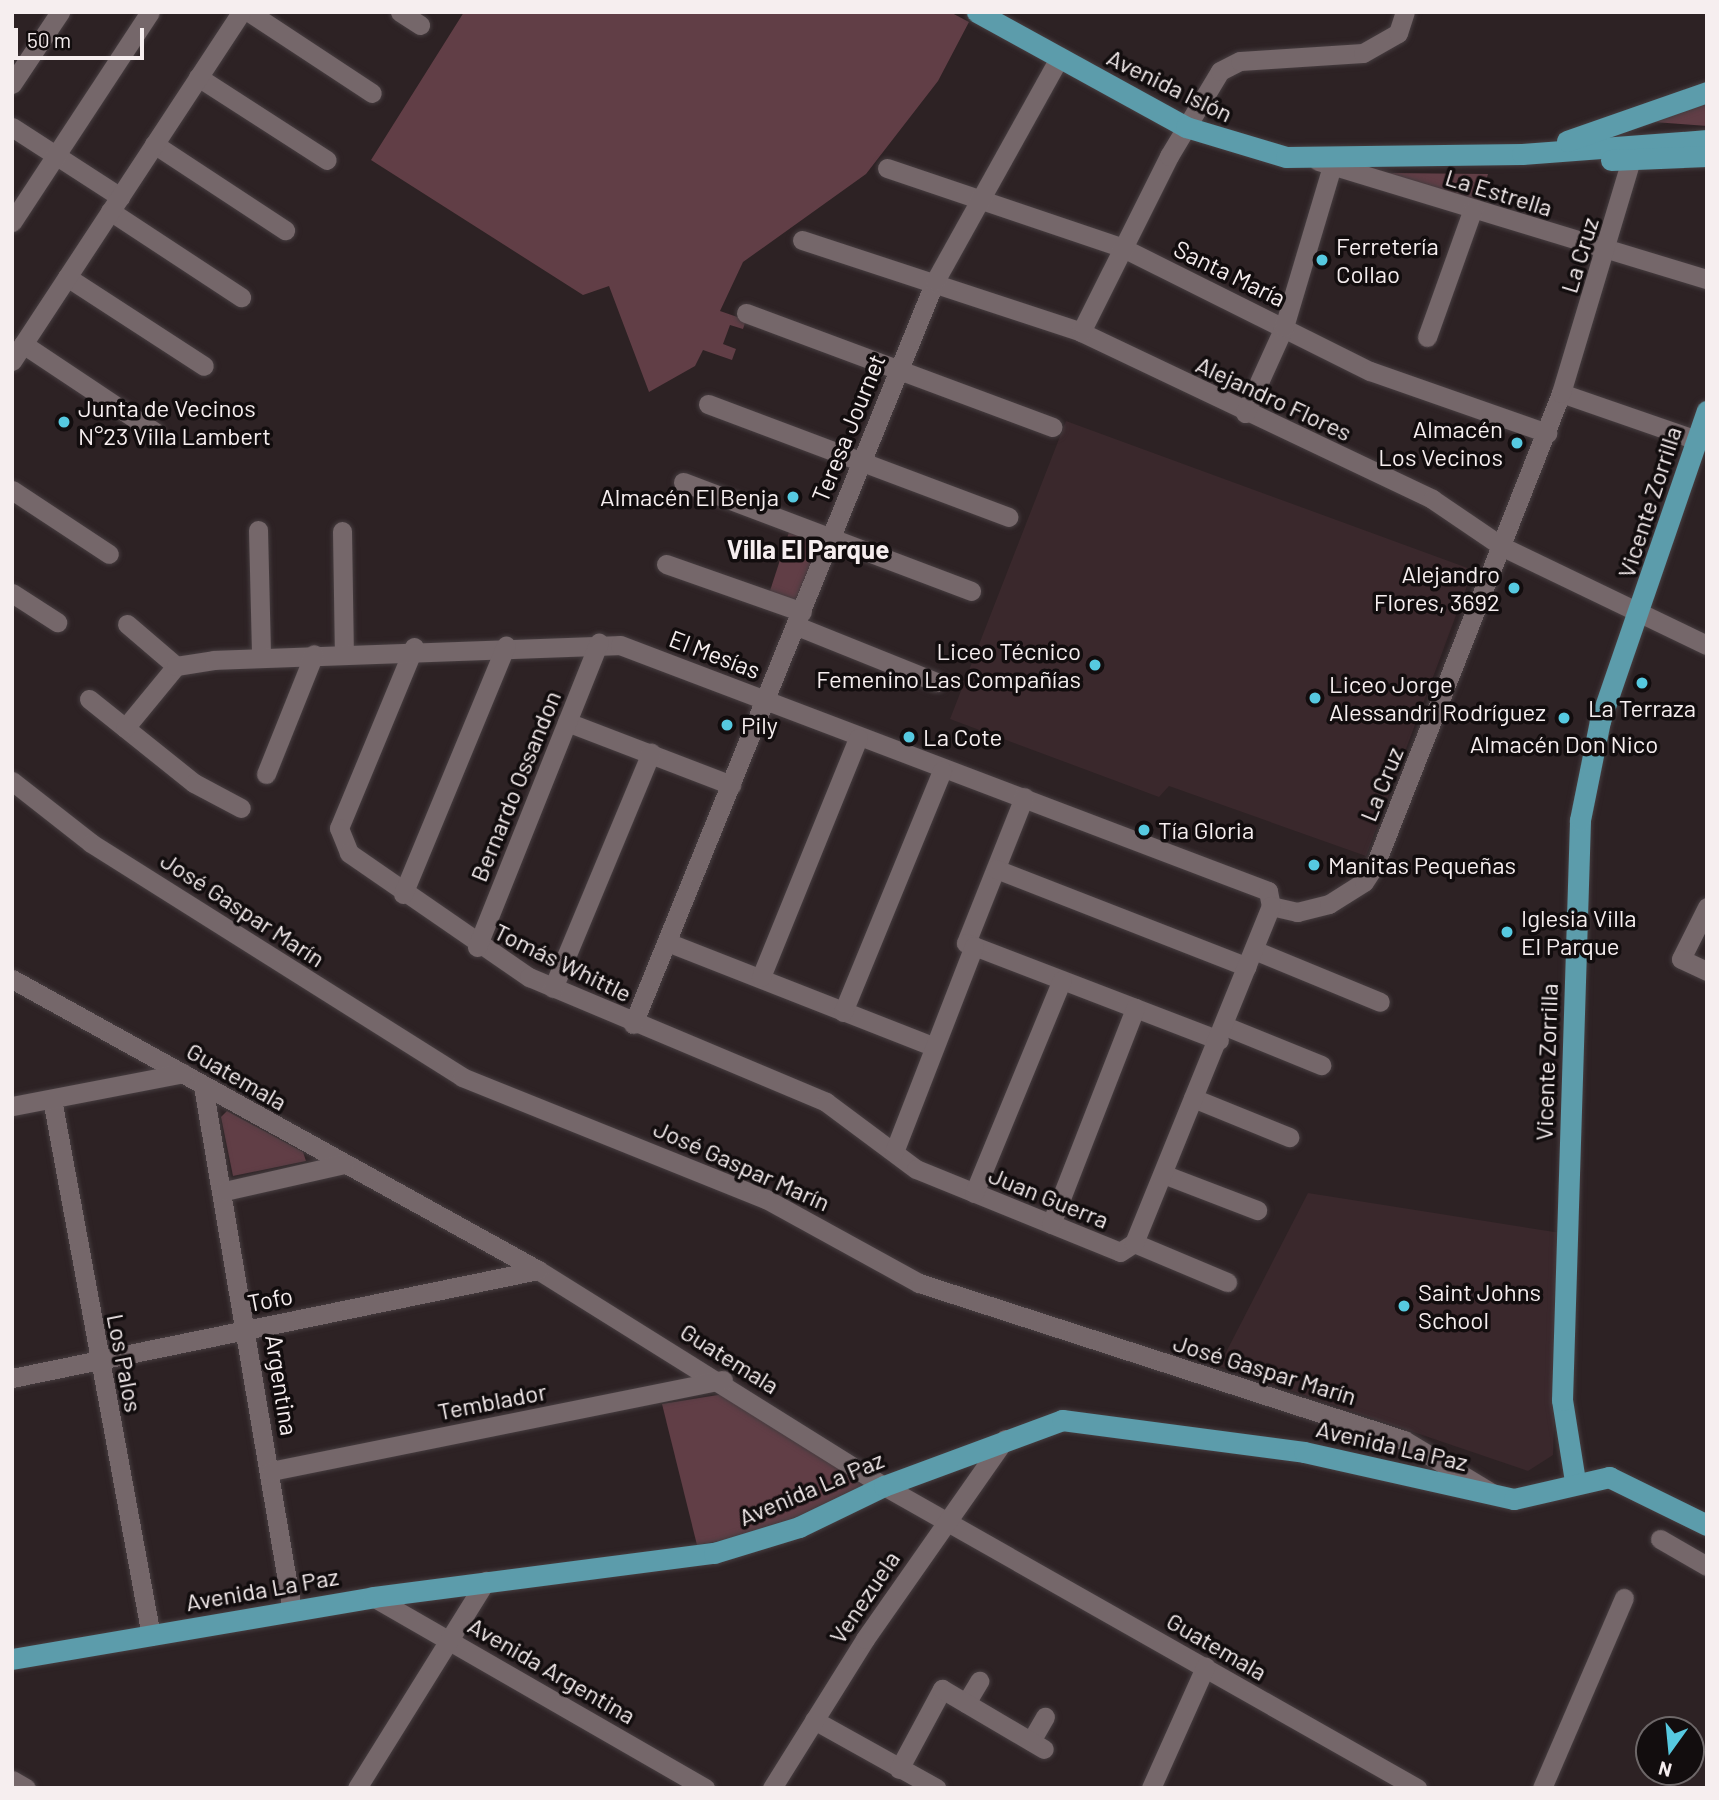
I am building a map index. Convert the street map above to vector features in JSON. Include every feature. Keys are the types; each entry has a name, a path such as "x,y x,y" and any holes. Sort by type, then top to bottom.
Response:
{"main road":[{"name":"Avenida Islón","path":"977,12 1186,127 1254,151 1325,163 1522,154 1626,153 1707,156"},
{"path":"1522,154 1707,92"},
{"name":"Avenida Islón","path":"1626,153 1707,140"},
{"name":"Vicente Zorrilla","path":"1575,1481 1562,1400 1580,820 1600,721 1707,411"},
{"name":"Avenida La Paz","path":"12,1659 373,1597 715,1553 799,1527 884,1486 1047,1422 1094,1419 1363,1462 1498,1497 1546,1495 1575,1481"},
{"path":"1575,1481 1623,1480 1707,1525"}],"street":[{"path":"12,84 60,12"},
{"path":"12,222 150,12"},
{"path":"400,12 420,25"},
{"path":"1081,332 1210,83 1231,64 1363,53 1398,33 1405,12"},
{"path":"155,432 15,355 236,15 372,93"},
{"name":"Teresa Journet","path":"633,1024 935,281 984,198 1059,58"},
{"path":"198,77 327,160"},
{"path":"12,127 56,156 115,204 242,297"},
{"path":"154,144 285,230"},
{"name":"La Cruz","path":"1271,906 1297,912 1329,904 1364,882 1503,547 1547,433 1607,251 1626,153"},
{"path":"1245,413 1284,327 1325,163"},
{"name":"La Estrella","path":"1325,163 1472,211 1707,279"},
{"name":"Santa María","path":"887,168 984,198 1123,248 1370,371 1547,433"},
{"path":"1427,337 1472,211"},
{"name":"Alejandro Flores","path":"802,240 914,280 935,281 1081,332 1245,413 1432,499 1503,547 1707,645"},
{"path":"67,277 204,366"},
{"path":"746,313 1052,427"},
{"path":"1561,393 1698,440"},
{"path":"708,404 1008,517"},
{"path":"683,482 832,536 971,591"},
{"path":"12,490 109,554"},
{"path":"258,530 261,657"},
{"path":"342,531 344,652"},
{"path":"666,564 799,619 936,682"},
{"path":"12,593 57,622"},
{"path":"125,728 176,666 127,624"},
{"name":"El Mesías","path":"176,666 261,657 414,647 599,642 766,700 942,771 1024,797 1268,891 1271,906"},
{"name":"Bernardo Ossandon","path":"477,947 599,642"},
{"path":"403,894 506,645"},
{"name":"Tomás Whittle","path":"414,647 339,828 349,853 477,947 553,988 633,1024 826,1102 894,1152"},
{"path":"266,774 314,654"},
{"path":"89,699 194,783 241,808"},
{"path":"567,722 731,785"},
{"path":"761,977 858,738"},
{"path":"553,988 651,753"},
{"path":"842,1012 942,771"},
{"name":"José Gaspar Marín","path":"12,782 91,843 463,1077 766,1199 919,1283 1404,1440 1498,1497"},
{"path":"894,1152 1024,797"},
{"path":"996,869 1380,1002"},
{"path":"1134,1243 1222,1033 1271,906"},
{"path":"1707,907 1681,959 1707,971"},
{"path":"667,942 933,1046"},
{"path":"970,945 1135,1008 1321,1065"},
{"name":"Guatemala","path":"12,979 538,1270 723,1380 884,1486 1417,1788"},
{"path":"974,1193 1062,980"},
{"path":"1051,1224 1135,1008"},
{"path":"12,1106 183,1073"},
{"name":"Argentina","path":"203,1086 225,1191 292,1610"},
{"path":"1194,1098 1289,1137"},
{"name":"Los Palos","path":"52,1099 151,1636"},
{"name":"Juan Guerra","path":"894,1152 916,1169 1120,1252 1134,1243 1227,1282"},
{"path":"225,1191 344,1164"},
{"path":"1163,1174 1257,1210"},
{"name":"Tofo","path":"12,1378 99,1357 538,1270"},
{"name":"Temblador","path":"271,1471 723,1380"},
{"name":"Venezuela","path":"772,1788 946,1521 1005,1439"},
{"path":"1660,1539 1707,1566"},
{"path":"357,1788 486,1581"},
{"name":"Avenida Argentina","path":"373,1597 705,1788"},
{"path":"1542,1788 1624,1598"},
{"path":"1151,1788 1205,1667"},
{"path":"966,1703 979,1681"},
{"path":"899,1769 942,1689 1038,1745 1045,1717"},
{"path":"814,1720 936,1788"},
{"path":"12,1780 26,1788"}],"shaded area":[{"path":"464,12 950,12 969,22 938,81 866,174 743,262 720,311 746,320 743,329 730,325 723,344 736,349 732,360 703,350 695,366 649,392 609,286 583,295 371,160"},
{"path":"1707,104 1707,126 1654,122 1680,110"},
{"path":"1387,173 1488,174 1479,205"},
{"name":"Liceo Jorge Alessandri Rodríguez","path":"1066,421 1473,570 1366,856 1169,786 1159,797 950,719"},
{"path":"792,523 832,536 808,611 768,598"},
{"path":"227,1111 303,1152 306,1161 233,1176 221,1117"},
{"name":"Saint Johns School","path":"1308,1193 1561,1233 1553,1455 1528,1471 1219,1366"},
{"path":"724,1394 871,1484 764,1533 697,1545 662,1404"}],"place":[{"name":"Ferretería Collao","path":"1322,260"},
{"name":"Junta de Vecinos N°23 Villa Lambert","path":"64,422"},
{"name":"Almacén Los Vecinos","path":"1517,443"},
{"name":"Almacén El Benja","path":"793,497"},
{"name":"Alejandro Flores, 3692","path":"1514,588"},
{"name":"Liceo Técnico Femenino Las Compañías","path":"1095,665"},
{"name":"La Terraza","path":"1642,683"},
{"name":"Liceo Jorge Alessandri Rodríguez","path":"1315,698"},
{"name":"Almacén Don Nico","path":"1564,718"},
{"name":"Pily","path":"727,725"},
{"name":"La Cote","path":"909,737"},
{"name":"Tía Gloria","path":"1144,830"},
{"name":"Manitas Pequeñas","path":"1314,865"},
{"name":"Iglesia Villa El Parque","path":"1507,932"},
{"name":"Saint Johns School","path":"1404,1306"}],"district":[{"name":"Villa El Parque","path":"808,549"}]}
